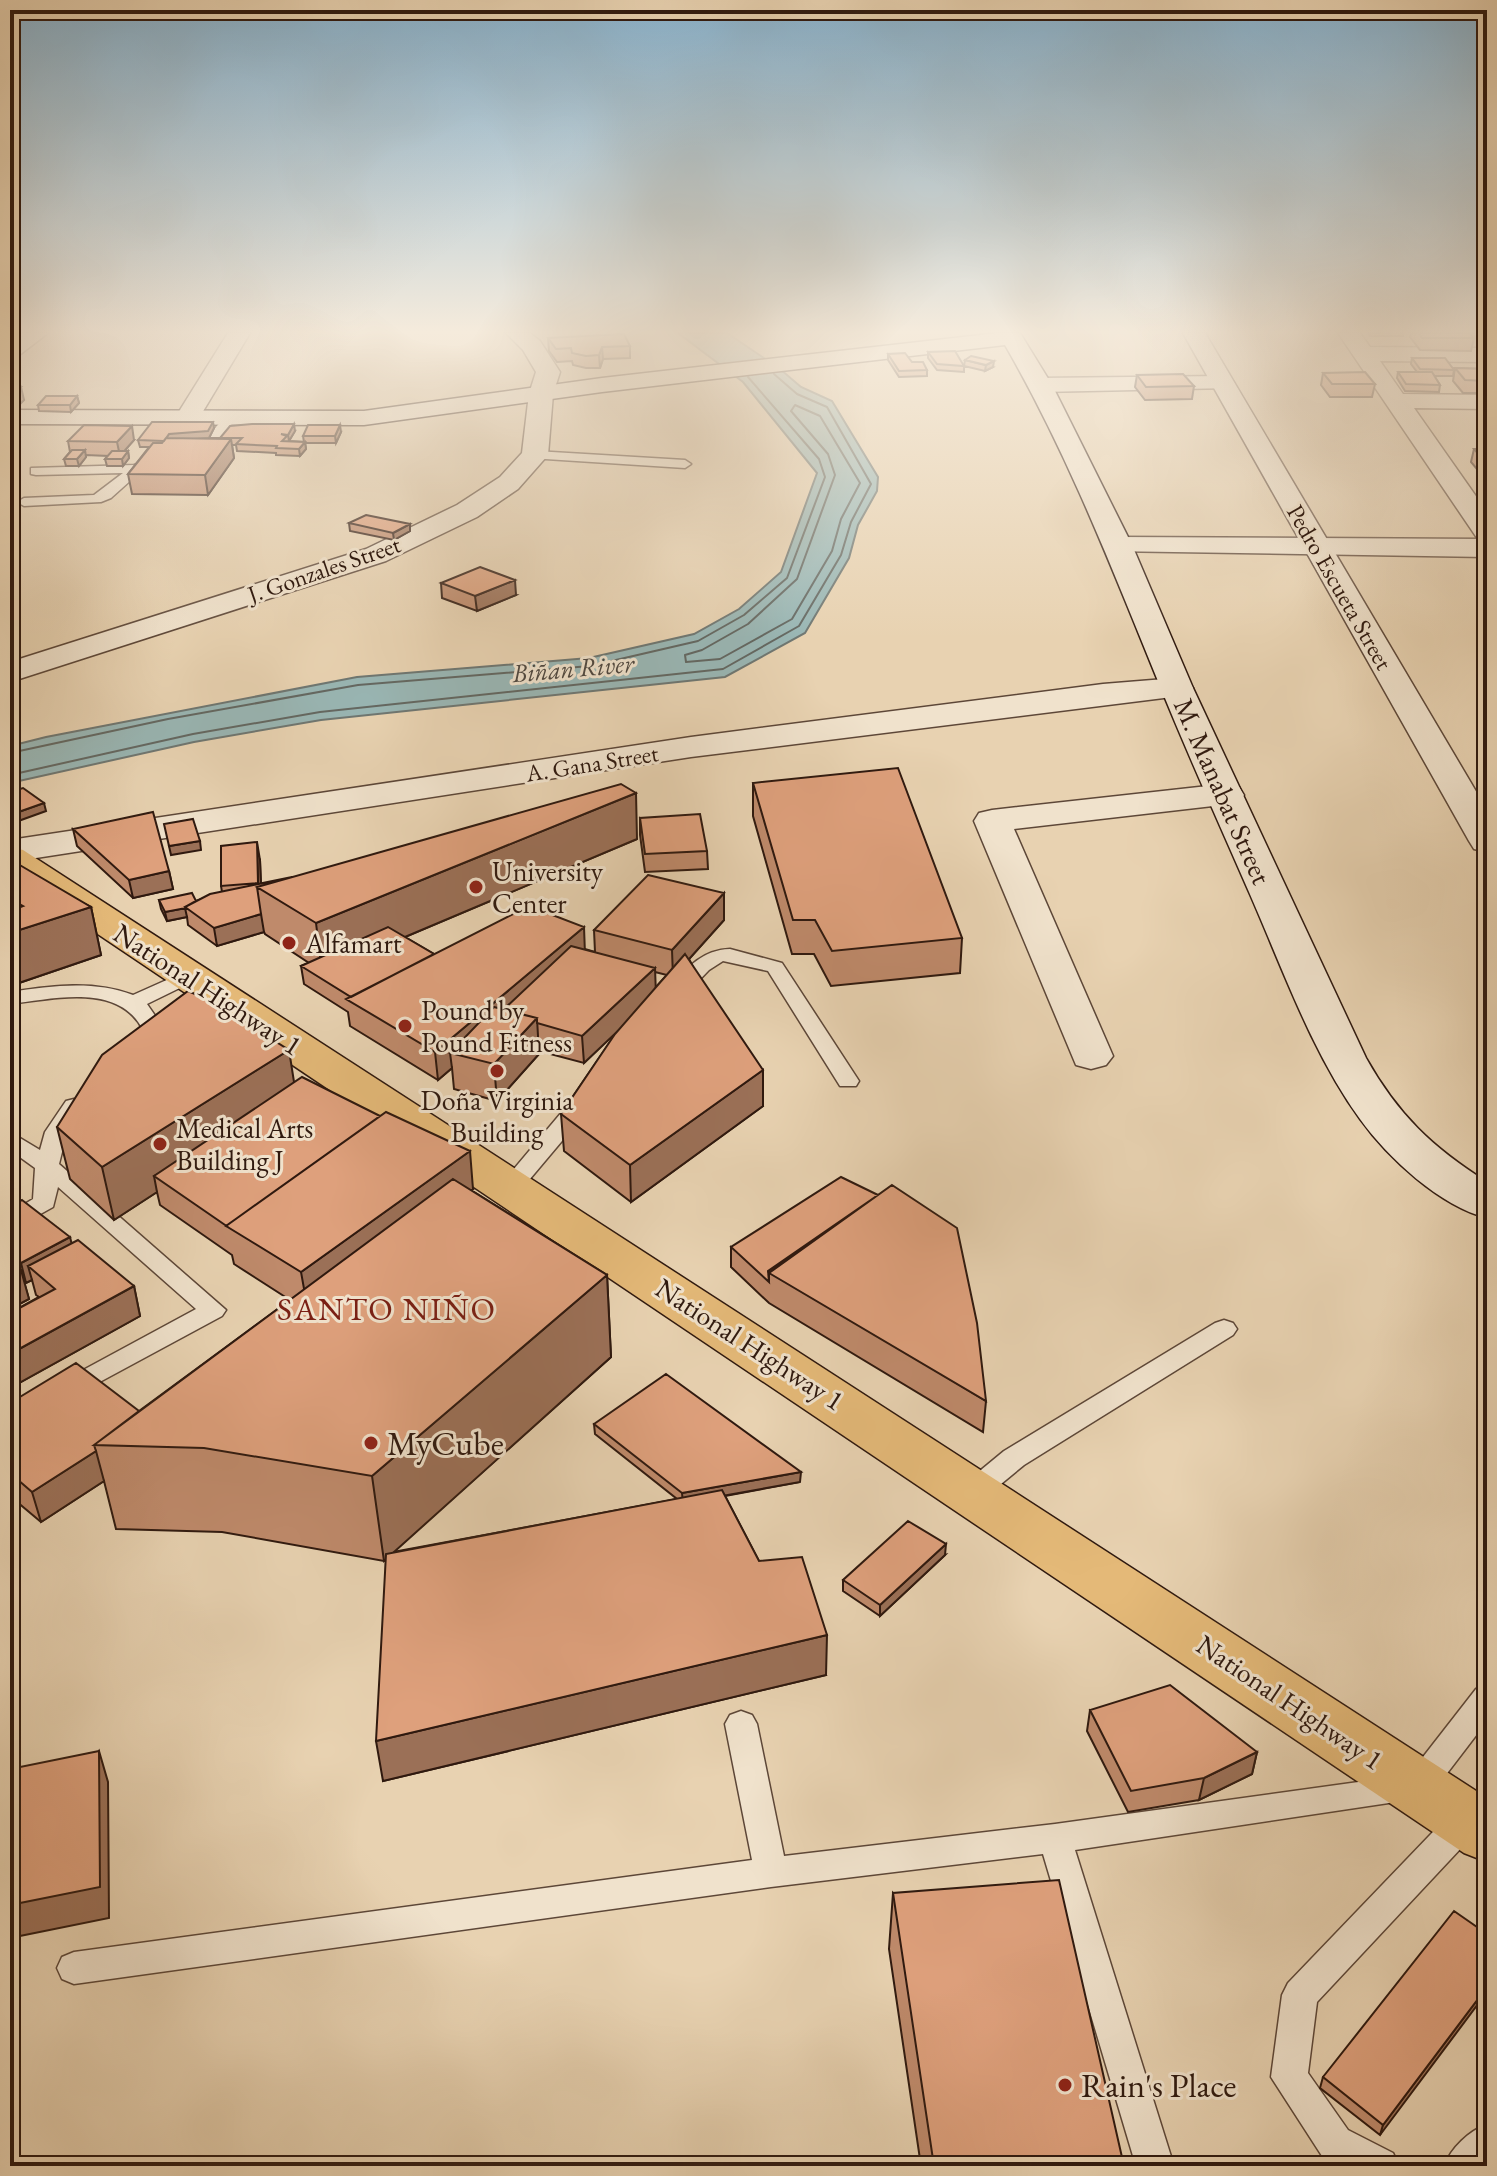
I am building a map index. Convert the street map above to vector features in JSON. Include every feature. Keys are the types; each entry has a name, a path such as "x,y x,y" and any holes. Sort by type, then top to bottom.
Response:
{"highway":[{"name":"National Highway 1","path":"10,858 974,1491 1477,1826"}],"street":[{"path":"535,455 538,435"},
{"name":"M. Manabat Street","path":"1062,435 1118,545 1177,688 1337,1045 1363,1093 1404,1143 1430,1165 1487,1203"},
{"name":"Pedro Escueta Street","path":"1252,435 1487,841"},
{"path":"1420,435 1484,521"},
{"name":"J. Gonzales Street","path":"10,672 376,555 467,511 509,483 535,455"},
{"path":"1433,456 1460,456"},
{"path":"1118,545 1315,544 1487,548"},
{"name":"A. Gana Street","path":"10,851 691,747 1103,694 1177,688"},
{"path":"1091,1056 992,821 1226,795"}],"lane":[{"path":"36,471 135,469 209,442 216,435"},
{"path":"535,455 685,464"},
{"path":"24,502 96,499 106,495 135,469"},
{"path":"666,1005 706,959 732,953 775,967 848,1081"},
{"path":"136,1002 189,976"},
{"path":"10,998 74,991 136,1002 151,1018 154,1030 129,1055"},
{"path":"511,1187 597,1085"},
{"path":"10,1223 45,1202 47,1166 56,1132 85,1094"},
{"path":"10,1139 47,1166 213,1310 51,1400"},
{"path":"974,1491 1014,1458 1224,1329"},
{"path":"74,1968 1418,1787 1487,1698"},
{"path":"741,1724 771,1872"},
{"path":"1380,2166 1335,2143 1289,2077 1300,1995 1477,1826"},
{"path":"1055,1838 1155,2166"},
{"path":"1463,2166 1487,2143"}],"water":[{"name":"Biñan River","path":"786,435 852,435 878,477 877,491 858,525 849,558 805,633 725,677 321,720 194,742 10,783 10,746 46,737 357,677 589,658 694,634 739,609 781,572 817,473"}],"building":[{"path":"74,435 124,435 117,442 68,441"},
{"path":"142,435 169,435 164,441 138,440"},
{"path":"223,435 283,435 287,436 282,441 305,442 299,449 276,448 236,444 242,438 220,438"},
{"path":"304,435 336,435 335,436"},
{"path":"166,438 231,439 205,475 128,474 153,443 162,443"},
{"path":"1474,449 1487,449 1487,464"},
{"path":"72,450 85,450 77,459 64,459"},
{"path":"112,451 128,451 122,459 105,459"},
{"path":"366,515 410,524 393,533 349,523"},
{"path":"480,567 515,580 475,596 441,583"},
{"path":"898,768 962,938 832,951 815,920 793,920 753,783"},
{"path":"621,784 636,793 316,923 257,887"},
{"path":"23,788 44,803 10,815 10,792"},
{"path":"153,812 169,871 129,880 73,829"},
{"path":"700,814 707,851 645,854 640,818"},
{"path":"193,819 200,841 169,846 164,824"},
{"path":"257,842 258,883 221,886 221,846"},
{"path":"18,864 91,907 10,933 10,911 23,906 10,899 10,868"},
{"path":"648,875 724,893 672,950 594,930"},
{"path":"292,877 257,887 261,914 214,928 185,907 210,894"},
{"path":"192,893 196,901 186,908 165,912 159,900"},
{"path":"529,906 584,927 435,1052 346,999"},
{"path":"388,927 434,954 351,997 301,966"},
{"path":"571,946 655,968 582,1036 537,1023 537,1018 503,1010"},
{"path":"685,954 763,1070 630,1165 561,1114 615,1034"},
{"path":"188,991 211,1001 289,1050 102,1167 57,1127 102,1055"},
{"path":"494,1007 537,1018 494,1064 450,1053"},
{"path":"302,1077 380,1116 226,1226 154,1176"},
{"path":"386,1112 470,1151 301,1272 226,1226"},
{"path":"841,1177 878,1195 768,1271 769,1282 731,1247"},
{"path":"453,1179 607,1275 372,1476 204,1448 94,1445"},
{"path":"892,1185 957,1228 977,1323 986,1401 769,1273"},
{"path":"22,1200 70,1237 21,1263 10,1254 10,1206"},
{"path":"78,1240 134,1286 10,1354 10,1313 55,1289 28,1266"},
{"path":"10,1260 21,1270 10,1276"},
{"path":"76,1363 139,1411 94,1445 96,1451 32,1492 10,1473 10,1403"},
{"path":"666,1374 801,1472 682,1493 594,1424"},
{"path":"722,1490 759,1561 802,1557 827,1635 376,1741 386,1554"},
{"path":"908,1521 946,1544 880,1605 843,1580"},
{"path":"1170,1685 1257,1752 1204,1778 1131,1791 1090,1710"},
{"path":"99,1751 100,1887 10,1905 10,1769"},
{"path":"1059,1880 1124,2166 934,2166 893,1893"},
{"path":"1454,1911 1487,1934 1487,1987 1383,2125 1323,2077"}],"place":[{"name":"University Center","path":"476,887"},
{"name":"Alfamart","path":"289,943"},
{"name":"Pound by Pound Fitness","path":"405,1026"},
{"name":"Doña Virginia Building","path":"497,1071"},
{"name":"Medical Arts Building J","path":"160,1144"},
{"name":"MyCube","path":"371,1443"},
{"name":"Rain's Place","path":"1065,2085"}],"district":[{"name":"SANTO NIÑO","path":"387,1309"}]}
